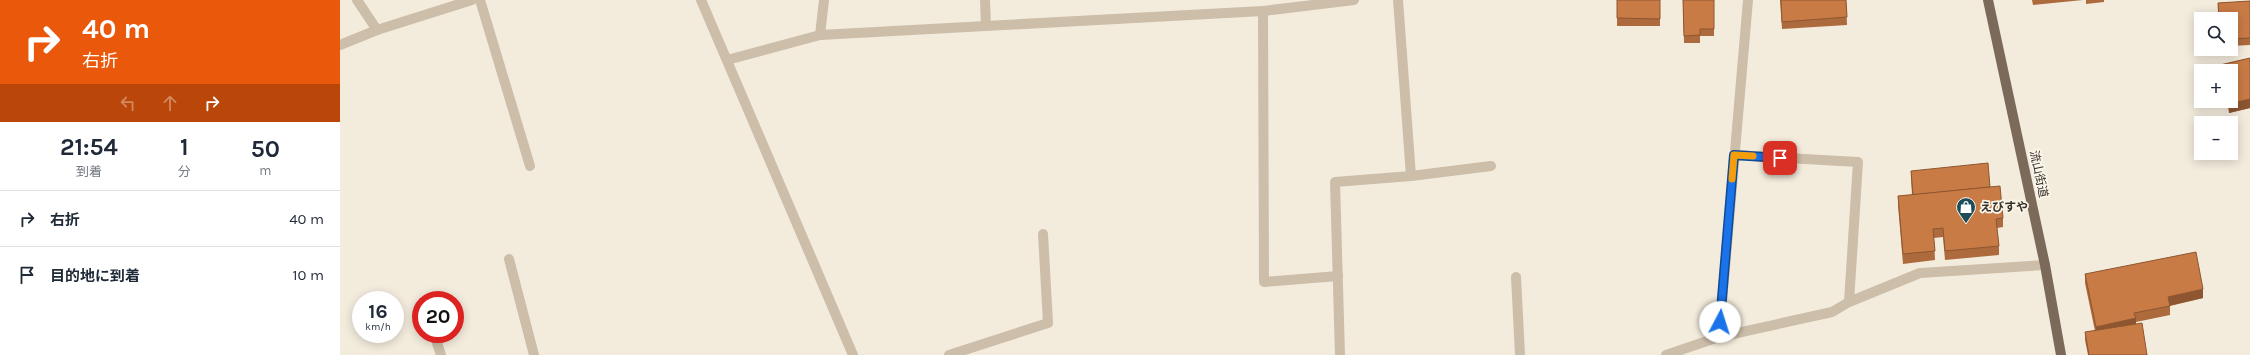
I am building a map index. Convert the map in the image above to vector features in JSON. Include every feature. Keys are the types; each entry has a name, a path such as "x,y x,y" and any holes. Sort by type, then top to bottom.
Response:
{"main road":[{"name":"流山街道","path":"1988,0 2046,265 2061,355"}],"street":[{"path":"358,0 377,30"},
{"path":"340,45 377,30 472,0"},
{"path":"480,0 530,166"},
{"path":"701,0 853,355"},
{"path":"820,36 824,0"},
{"path":"985,0 986,26"},
{"path":"727,60 820,36 1263,11 1354,0"},
{"path":"1398,0 1411,176"},
{"path":"1719,337 1748,0"},
{"path":"1263,11 1264,282 1338,276"},
{"path":"1734,155 1858,162 1849,302"},
{"path":"1340,355 1335,182 1411,176 1491,166"},
{"path":"949,355 1048,323 1043,234"},
{"path":"509,259 534,355"},
{"path":"1666,355 1719,337 1832,312 1849,302 1920,273 2046,265"},
{"path":"1516,277 1520,355"},
{"path":"437,343 441,355"}],"building":[{"path":"1617,0 1660,0 1660,19 1617,18"},
{"path":"1683,0 1714,0 1714,29 1700,29 1700,35 1684,36"},
{"path":"1781,0 1846,0 1847,17 1782,22"},
{"path":"2250,1 2250,38 2238,39 2238,12 2219,12 2218,3"},
{"path":"2250,58 2250,99 2238,102 2238,64 2224,64"},
{"path":"1988,163 1990,187 1913,195 1911,171"},
{"path":"2000,186 2003,218 1996,219 1999,246 1945,251 1943,228 1933,229 1935,251 1903,254 1898,196"},
{"path":"2196,252 2203,289 2168,297 2170,306 2134,313 2136,318 2096,327 2085,274"},
{"path":"2142,323 2147,355 2089,355 2085,332"}],"slow traffic":[{"path":"1732,179 1734,155 1753,156"}],"place":[{"name":"えびすや","path":"1966,224"}],"route":[{"path":"1720,322 1734,155 1780,158"}]}
